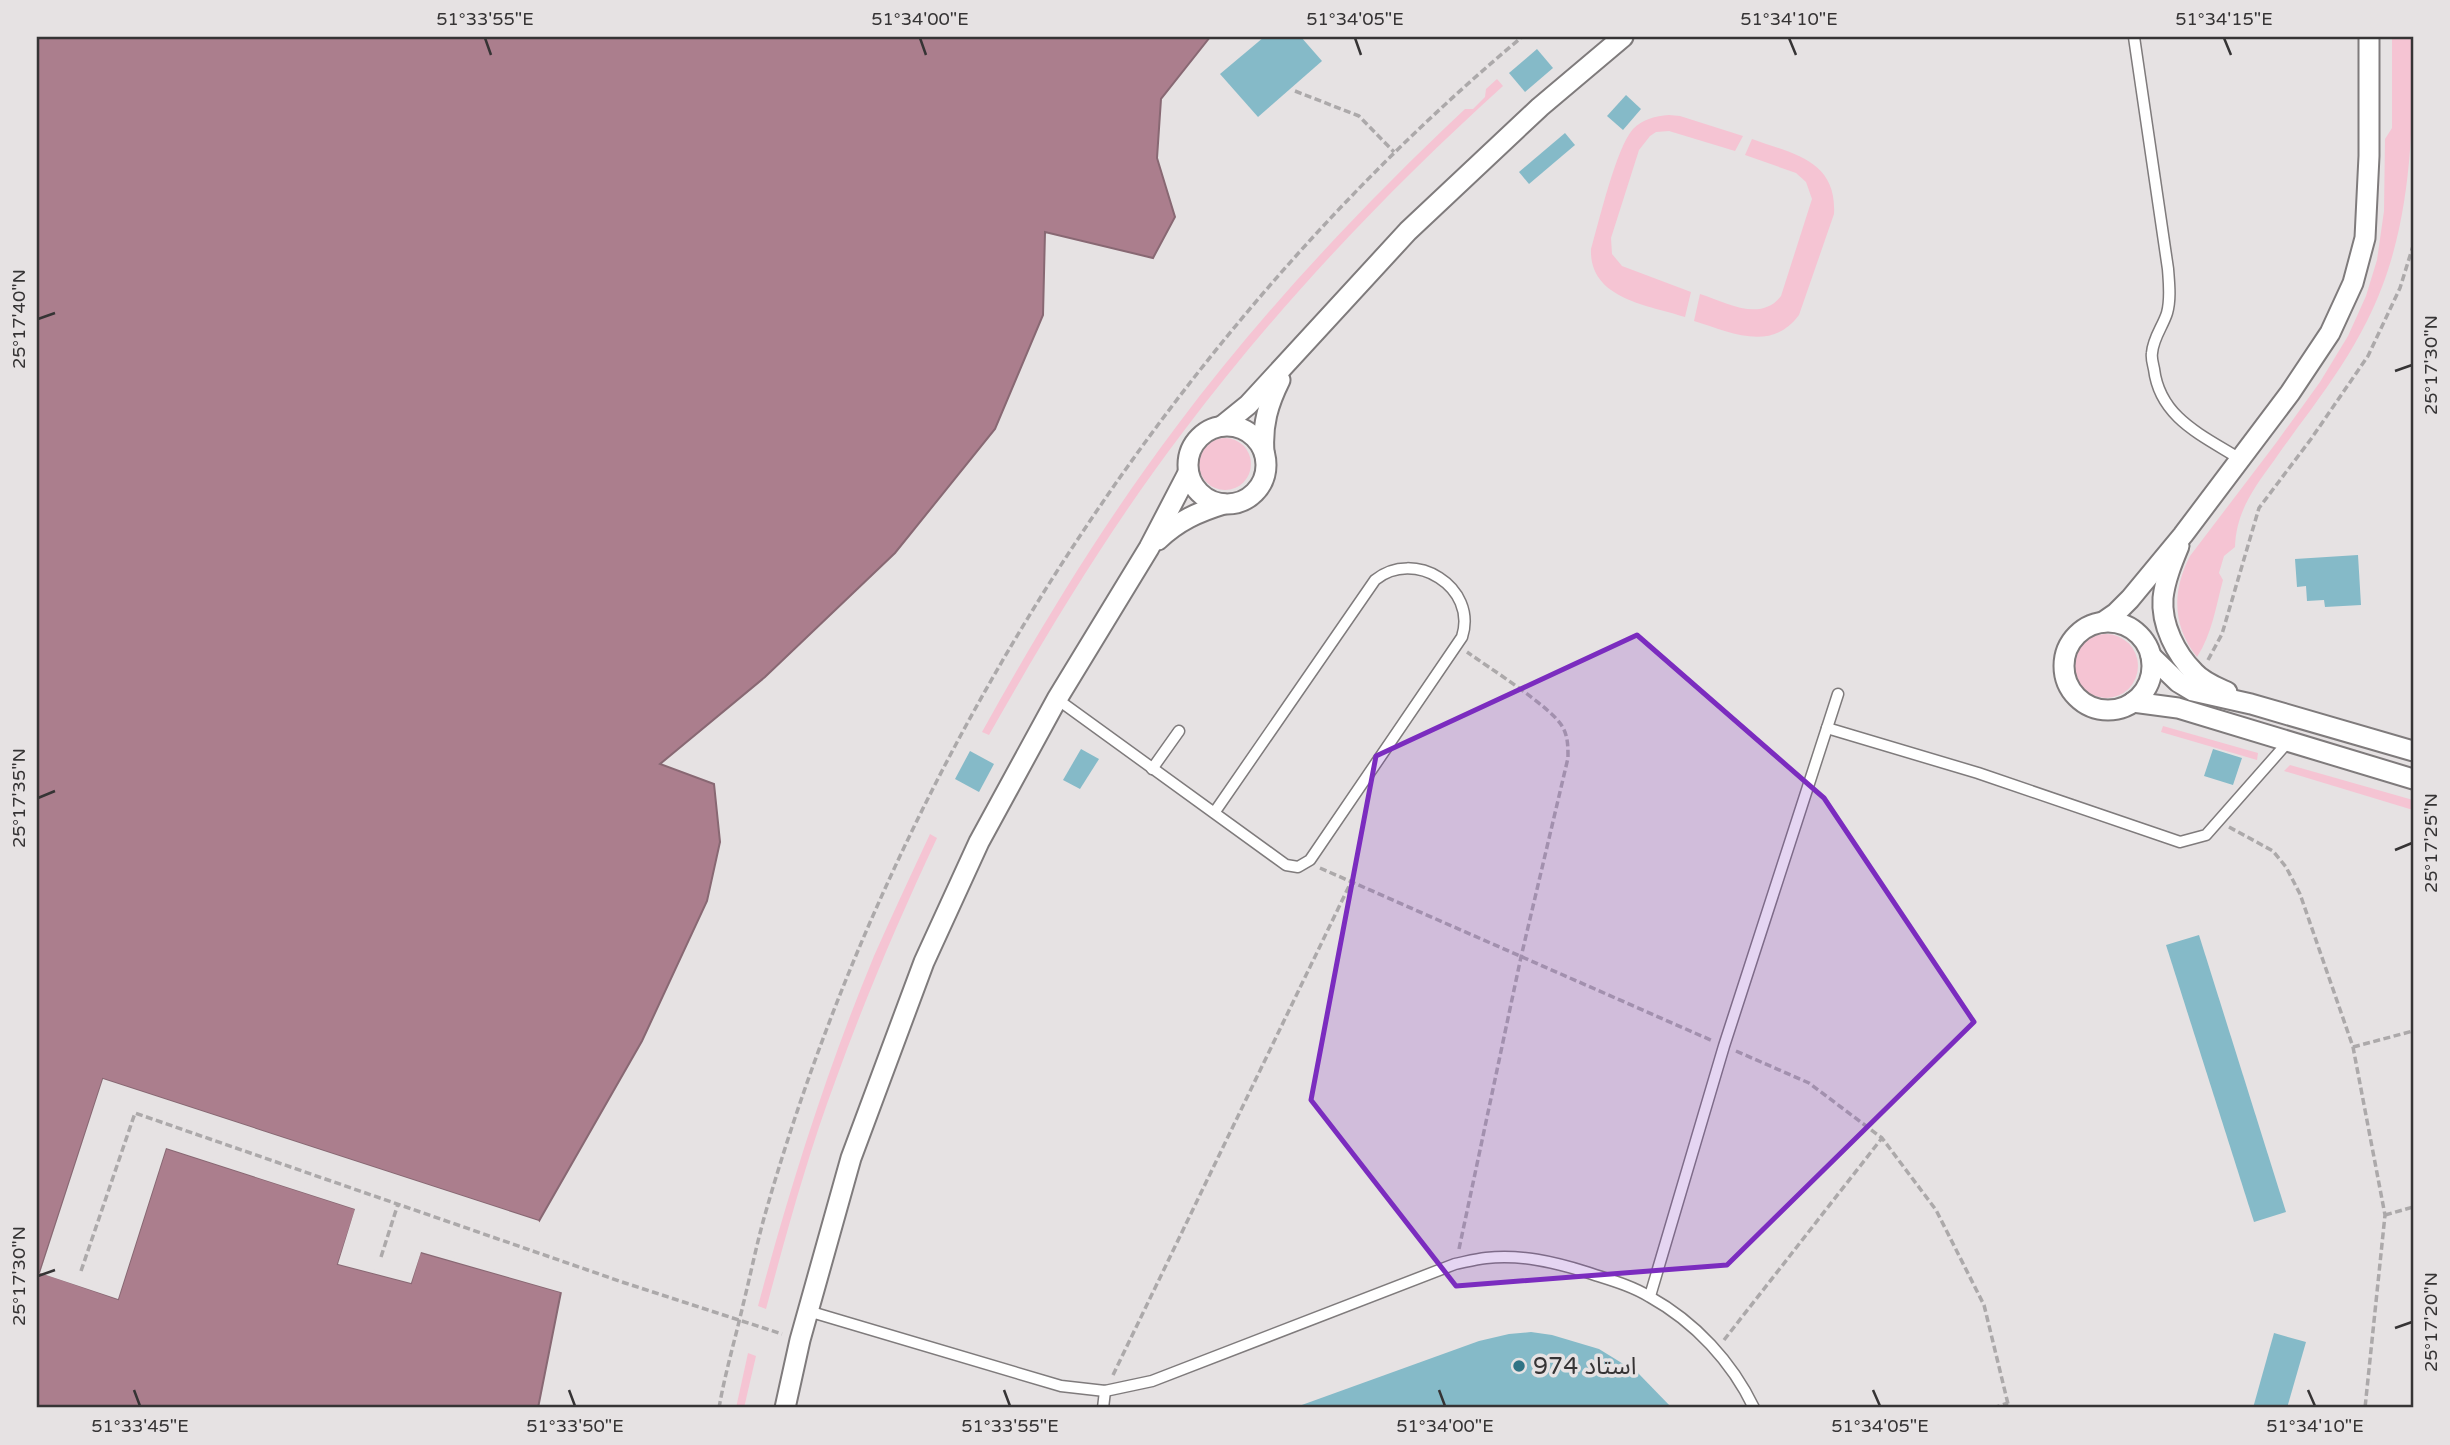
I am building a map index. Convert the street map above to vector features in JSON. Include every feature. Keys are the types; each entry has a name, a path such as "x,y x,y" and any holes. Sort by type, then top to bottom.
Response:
{"street":[{"path":"1222,426 1248,405 1287,365 1417,222 1541,107 1623,37"},
{"path":"2103,622 2130,598 2183,535 2290,393 2330,333 2353,283 2365,238 2369,156 2368,37"},
{"path":"1264,453 1258,441 1236,426 1222,426 1210,430 1199,437 1187,460 1192,485 1200,495 1211,502 1224,504 1237,503 1258,489 1264,478 1266,465 1262,431 1269,403 1287,365"},
{"path":"785,1408 800,1340 851,1157 924,962 979,842 1057,699 1149,548 1188,473"},
{"path":"1149,548 1171,527 1194,514 1224,504"},
{"path":"2183,535 2167,575 2163,600 2166,626 2175,648 2195,673 2250,704"},
{"path":"2103,622 2115,622 2134,630 2142,637 2151,656 2149,682 2133,702 2122,708 2108,710 2095,708 2073,693 2064,668 2065,654 2070,642 2091,625 2103,622"},
{"path":"2151,656 2186,688 2413,751"},
{"path":"2133,702 2178,708 2413,779"}],"lane":[{"path":"2134,37 2169,282 2167,313 2151,354 2155,379 2161,397 2172,413 2240,459"},
{"path":"1057,699 1152,769 1286,865 1305,865 1464,630 1464,614 1458,597 1450,586 1440,577 1416,568 1384,573 1368,589 1214,813"},
{"path":"1650,1296 1724,1046 1839,694"},
{"path":"1827,729 1979,773 2180,842 2206,835 2288,743"},
{"path":"1152,769 1179,731"},
{"path":"808,1311 1061,1386 1105,1391 1152,1381 1455,1264 1488,1258 1538,1259 1608,1279 1650,1296 1682,1318 1716,1349 1754,1408"},
{"path":"1103,1408 1105,1391"}],"path":[{"path":"719,1408 764,1219 833,1013 894,871 969,723 1026,623 1095,514 1172,407 1289,264 1394,152 1467,83 1522,37"},
{"path":"1296,91 1359,116 1394,152"},
{"path":"2195,673 2207,661 2222,634 2259,508 2368,356 2400,288 2413,246"},
{"path":"1455,1264 1568,745 1566,734 1553,715 1456,645"},
{"path":"2220,822 2273,851 2286,867 2300,894 2354,1047 2385,1215 2365,1408"},
{"path":"1105,1391 1351,882"},
{"path":"2354,1047 2413,1031"},
{"path":"81,1271 135,1113 800,1340"},
{"path":"1716,1349 1882,1138"},
{"path":"381,1257 398,1204"},
{"path":"2385,1215 2413,1207"},
{"path":"1993,1408 2008,1402"}],"highlighted area":[{"path":"1637,635 1824,798 1974,1022 1727,1265 1456,1286 1311,1100 1376,756"}],"shaded area":[{"path":"37,37 1210,37 1161,99 1157,158 1175,217 1153,258 1045,232 1043,315 995,429 895,553 765,677 660,764 714,784 720,842 707,901 642,1041 539,1221 103,1079 40,1272 118,1299 166,1148 356,1209 338,1264 411,1283 420,1252 561,1292 538,1408 37,1408"},
{"path":"2392,37 2413,37 2407,182 2393,253 2382,287 2354,344 2259,482 2242,512 2235,547 2224,556 2219,573 2223,580 2216,610 2197,657 2183,633 2177,608 2180,582 2190,556 2320,382 2348,336 2366,296 2377,260 2384,211 2385,139 2392,128"},
{"path":"1497,79 1503,86 1375,209 1295,295 1219,385 1156,468 1105,543 989,735 982,732 1050,614 1098,538 1209,384 1278,302 1351,222 1465,109 1473,109 1485,97 1486,89"},
{"path":"1669,115 1743,136 1735,151 1669,131 1656,132 1639,150 1611,238 1612,254 1622,266 1691,292 1685,317 1638,303 1610,289 1593,266 1591,249 1614,168 1627,139 1641,123 1654,117"},
{"path":"1752,139 1810,162 1820,170 1833,196 1834,214 1799,315 1788,327 1776,334 1763,336 1736,334 1694,321 1700,294 1731,305 1753,309 1773,304 1781,296 1812,199 1806,182 1796,173 1745,155"},
{"path":"1225,438 1235,440 1243,446 1249,454 1249,474 1243,482 1235,488 1225,490 1215,488 1207,482 1201,474 1199,464 1201,454 1207,446 1215,440"},
{"path":"2106,634 2124,640 2132,648 2138,666 2132,684 2124,692 2106,698 2088,692 2080,684 2074,666 2080,648 2088,640"},
{"path":"2163,726 2258,753 2257,760 2161,732"},
{"path":"2290,765 2413,800 2413,810 2284,771"},
{"path":"930,834 937,838 871,987 826,1107 798,1193 766,1309 758,1306 796,1173 825,1085 874,956"},
{"path":"748,1353 756,1356 744,1408 736,1408"}],"pier":[{"path":"103,1079 539,1221 538,1224 105,1083 44,1271 116,1295 166,1144 358,1206 342,1261 409,1279 417,1251 421,1249 562,1288 564,1293 421,1252 411,1283 338,1264 355,1209 166,1148 118,1299 40,1273"}],"building":[{"path":"1264,37 1301,37 1322,61 1258,117 1220,74"},
{"path":"1537,49 1553,68 1525,92 1509,73"},
{"path":"1626,95 1641,109 1623,130 1607,116"},
{"path":"1565,133 1575,145 1529,184 1519,172"},
{"path":"2358,555 2361,605 2325,607 2324,600 2307,601 2306,586 2297,587 2295,559"},
{"path":"1081,749 1099,759 1080,789 1063,780"},
{"path":"2213,749 2242,758 2233,785 2204,776"},
{"path":"970,751 994,764 979,792 955,779"},
{"path":"2199,935 2286,1212 2254,1222 2166,945"},
{"name":"استاد 974","path":"1531,1332 1552,1335 1599,1349 1638,1373 1672,1408 1299,1408 1479,1341"},
{"path":"2274,1333 2306,1342 2287,1408 2253,1408"}],"place":[{"name":"استاد 974","path":"1519,1366"}]}
